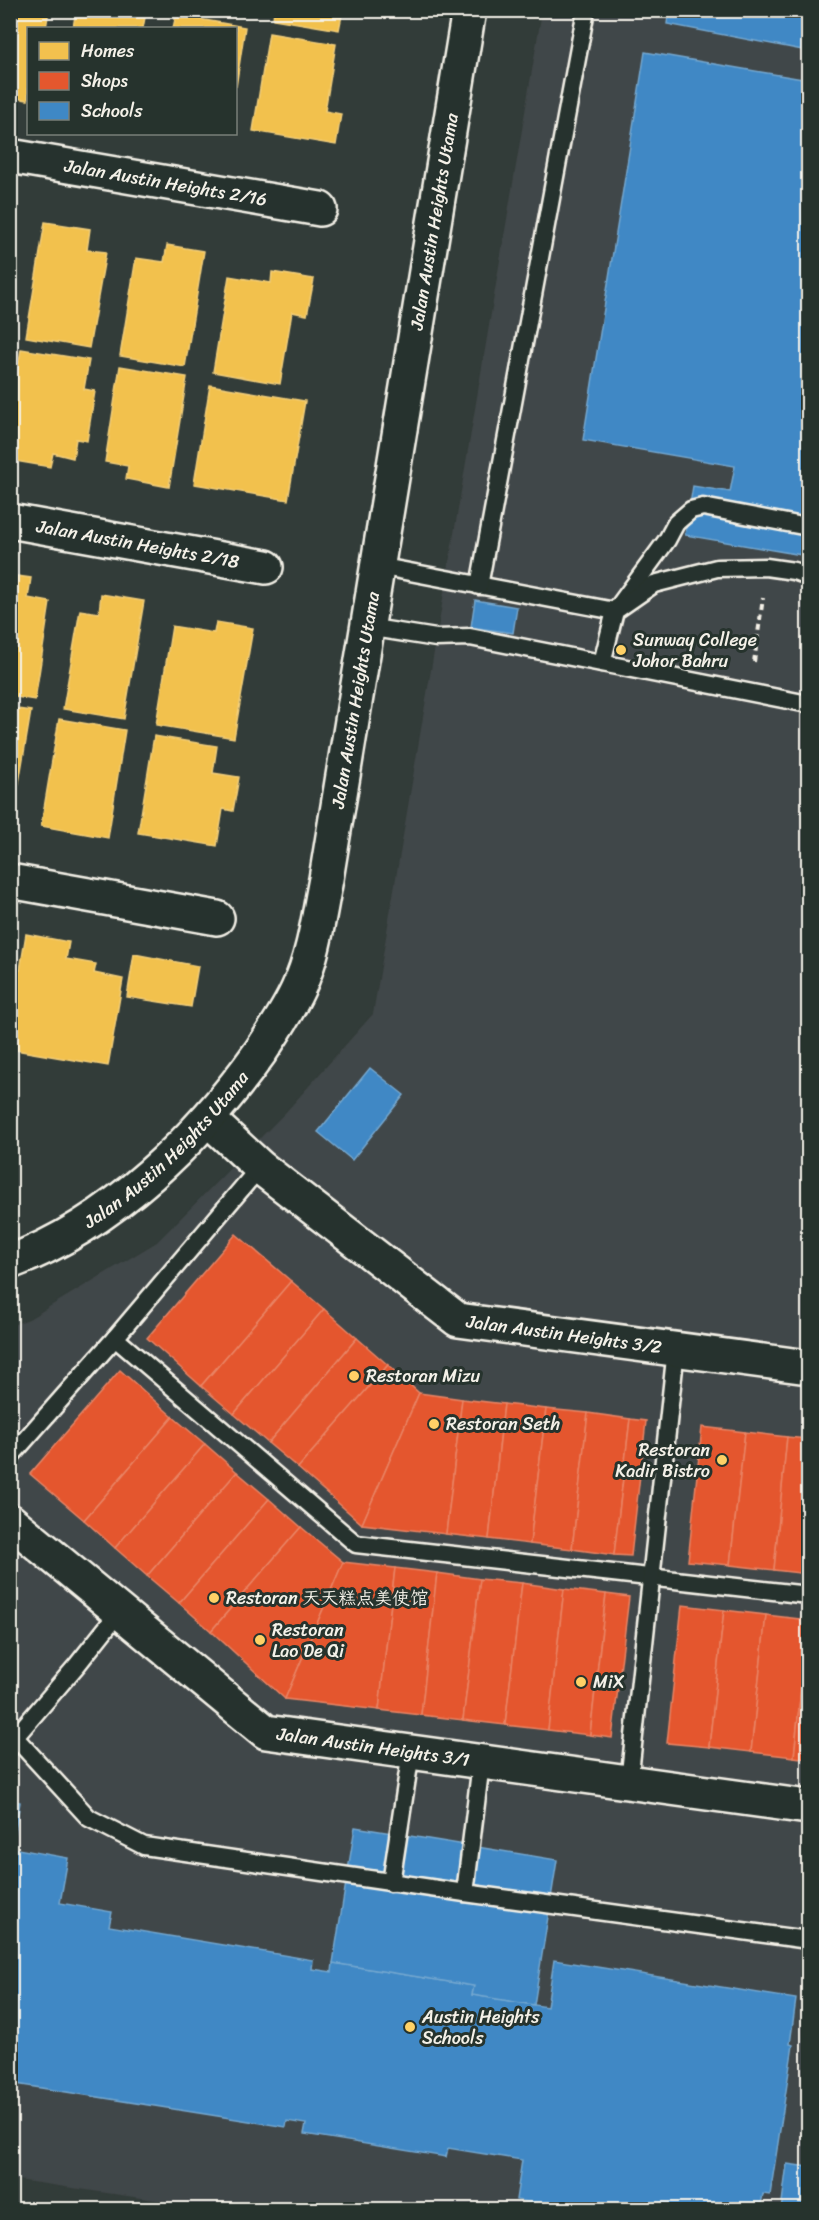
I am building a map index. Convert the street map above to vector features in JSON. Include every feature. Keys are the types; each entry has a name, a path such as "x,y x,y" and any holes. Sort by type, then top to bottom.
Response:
{"street":[{"name":"Jalan Austin Heights Utama","path":"10,1262 31,1254 73,1231 131,1191 208,1119 241,1080 275,1031 299,988 314,937 326,879 469,10"},
{"name":"Jalan Austin Heights 2/16","path":"10,156 320,209"},
{"name":"Jalan Austin Heights 2/18","path":"10,521 266,567"},
{"path":"10,881 218,918"},
{"name":"Jalan Austin Heights 3/2","path":"208,1119 260,1167 458,1320 808,1367"},
{"name":"Jalan Austin Heights 3/1","path":"10,1521 266,1732 808,1807"}],"lane":[{"path":"479,586 586,10"},
{"path":"602,663 615,611 667,540 676,523 691,510 703,507 808,527"},
{"path":"378,566 615,611 654,584 717,568 766,567 794,571 808,576"},
{"path":"367,627 436,639 470,637 808,704"},
{"path":"10,1457 115,1338 260,1167"},
{"path":"115,1338 356,1544 808,1595"},
{"path":"628,1782 676,1349"},
{"path":"119,1612 77,1665 13,1734 89,1818 144,1846 391,1883 808,1940"},
{"path":"391,1883 411,1752"},
{"path":"465,1893 481,1762"}],"path":[{"path":"751,693 766,567"}],"shaded area":[{"path":"542,11 808,11 808,2209 216,2209 11,2179 10,1326 29,1319 157,1242 285,1113 373,1014"}],"building: Homes":[{"path":"10,10 49,10 46,27 27,27 27,100 10,97"},
{"path":"76,10 146,12 143,27 73,27"},
{"path":"207,10 244,10 243,16"},
{"path":"274,10 343,10 339,30 273,19"},
{"path":"176,15 245,27 237,80 237,27 173,27"},
{"path":"269,33 336,44 325,111 341,114 336,145 253,131"},
{"path":"10,216 16,217 10,248"},
{"path":"45,222 90,229 87,250 106,252 89,348 26,337"},
{"path":"167,245 204,251 185,367 120,356 136,258 164,262"},
{"path":"272,272 314,279 307,315 292,312 280,384 213,372 229,276 271,283"},
{"path":"21,349 89,360 84,389 95,391 87,441 76,439 73,458 53,453 50,467 10,460 10,412"},
{"path":"120,366 187,377 169,487 126,479 128,466 105,462"},
{"path":"210,385 305,401 288,500 194,484"},
{"path":"10,575 31,578 28,598 50,602 35,700 10,696"},
{"path":"101,594 144,601 124,719 63,709 80,610 99,613"},
{"path":"216,622 253,628 234,738 156,725 172,626 214,633"},
{"path":"10,708 31,711 11,830 10,830"},
{"path":"59,719 125,730 108,838 41,826"},
{"path":"154,736 217,746 213,773 239,777 233,811 223,809 217,846 138,833"},
{"path":"26,934 69,942 66,959 96,964 94,973 123,979 108,1066 10,1049 10,968 20,970"},
{"path":"134,954 198,966 191,1007 127,997"}],"building: Shops":[{"path":"236,1234 291,1281 201,1386 147,1338"},
{"path":"291,1281 324,1309 234,1414 201,1386"},
{"path":"324,1309 357,1338 268,1443 234,1414"},
{"path":"357,1338 388,1365 298,1468 268,1443"},
{"path":"388,1365 419,1393 362,1524 298,1468"},
{"path":"120,1370 173,1417 84,1520 30,1474"},
{"path":"419,1393 462,1399 446,1534 362,1524"},
{"path":"462,1399 504,1404 489,1539 446,1534"},
{"path":"504,1404 546,1409 530,1544 489,1539"},
{"path":"546,1409 588,1413 572,1549 530,1544"},
{"path":"588,1413 630,1419 614,1555 572,1549"},
{"path":"173,1417 205,1444 115,1548 84,1520"},
{"path":"630,1419 646,1421 631,1556 614,1555"},
{"path":"702,1427 745,1432 730,1565 688,1561"},
{"path":"745,1432 787,1437 774,1570 730,1565"},
{"path":"787,1437 808,1439 808,1574 774,1570"},
{"path":"205,1444 237,1472 147,1576 115,1548"},
{"path":"237,1472 269,1499 179,1603 147,1576"},
{"path":"269,1499 301,1527 211,1631 179,1603"},
{"path":"301,1527 343,1562 285,1699 211,1631"},
{"path":"343,1562 395,1568 379,1710 285,1699"},
{"path":"395,1568 437,1573 421,1715 379,1710"},
{"path":"437,1573 480,1579 463,1720 421,1715"},
{"path":"480,1579 522,1583 505,1725 463,1720"},
{"path":"522,1583 564,1589 548,1730 505,1725"},
{"path":"564,1589 606,1594 590,1735 548,1730"},
{"path":"606,1594 629,1597 612,1738 590,1735"},
{"path":"682,1605 724,1610 709,1747 667,1743"},
{"path":"724,1610 766,1615 751,1752 709,1747"},
{"path":"766,1615 808,1620 794,1757 751,1752"},
{"path":"808,1620 808,1759 794,1757"}],"building: Schools":[{"path":"669,10 808,10 808,51 667,24"},
{"path":"645,52 808,80 808,556 685,535 693,486 730,492 735,466 583,440"},
{"path":"475,600 517,607 513,633 471,627"},
{"path":"370,1068 404,1095 352,1160 318,1132"},
{"path":"10,1800 20,1802 12,1848 68,1858 60,1903 112,1912 109,1926 313,1960 312,1969 332,1972 333,1963 474,1986 472,1995 547,2007 554,1960 796,1999 790,2044 793,2045 770,2195 763,2194 760,2210 573,2210 516,2200 522,2160 448,2148 446,2157 304,2134 306,2124 287,2121 286,2127 10,2083"},
{"path":"355,1827 557,1860 534,2005 472,1995 474,1986 333,1963"},
{"path":"787,2164 808,2167 808,2210 781,2210"}],"place":[{"name":"Sunway College Johor Bahru","path":"621,650"},
{"name":"Restoran Mizu","path":"354,1376"},
{"name":"Restoran Seth","path":"434,1424"},
{"name":"Restoran Kadir Bistro","path":"722,1460"},
{"name":"Restoran 天天糕点美使馆","path":"214,1598"},
{"name":"Restoran Lao De Qi","path":"260,1640"},
{"name":"MiX","path":"581,1682"},
{"name":"Austin Heights Schools","path":"410,2027"}]}
